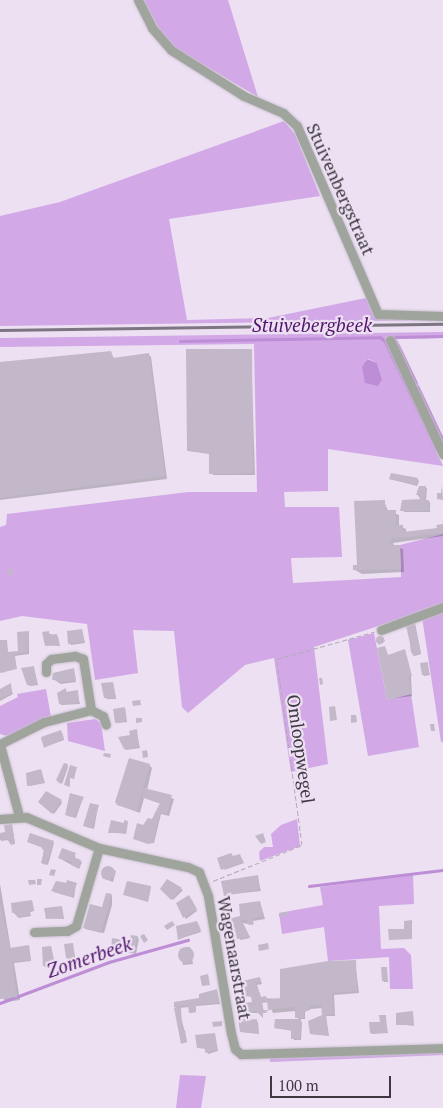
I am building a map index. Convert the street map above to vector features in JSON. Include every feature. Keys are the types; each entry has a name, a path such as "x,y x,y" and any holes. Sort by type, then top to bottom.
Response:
{"street":[{"name":"Stuivenbergstraat","path":"138,0 152,28 171,50 244,96 283,113 297,126 378,314 443,316"},
{"path":"390,340 443,454"},
{"path":"381,630 443,607"},
{"path":"46,672 46,664 51,660 75,656 83,659 91,710"},
{"path":"0,819 19,816 0,744 44,722 91,710 103,716 106,725"},
{"name":"Wagenaarstraat","path":"19,816 99,848 188,867 201,875 205,884 231,1033 239,1053 249,1056 443,1048"},
{"path":"34,932 68,931 76,926 99,848"}],"path":[{"name":"Omloopwegel","path":"205,884 302,845 277,659 381,630"}],"shaded area":[{"path":"143,0 228,0 258,97 175,48 160,31"},
{"path":"284,121 295,134 320,196 169,219 187,320 268,318 366,298 376,317 443,320 0,326 0,216 60,202"},
{"path":"443,332 443,338 397,339 443,437 443,446 386,339 443,466 328,449 328,491 284,492 285,507 339,507 342,557 291,558 293,583 401,577 400,545 443,534 443,605 314,647 328,764 291,772 274,658 245,665 188,713 182,707 174,631 133,630 138,673 95,680 87,624 22,616 0,621 0,527 6,525 7,514 188,492 257,492 254,344 0,347 0,338","holes":["369,359 377,363 382,379 365,360"]},
{"path":"367,359 377,363 382,379 378,386 365,383 362,367"},
{"path":"443,609 443,742 441,742 422,617"},
{"path":"374,633 387,700 411,694 419,747 368,756 348,640"},
{"path":"46,689 51,717 7,736 0,734 0,706 18,697 17,694"},
{"path":"95,719 101,723 105,751 68,741 67,723"},
{"path":"297,819 300,846 260,861 259,852 264,847 273,847 271,834 281,825"},
{"path":"413,875 414,904 379,906 381,949 404,948 411,955 413,989 390,989 389,957 328,961 324,927 282,934 279,913 323,905 320,887"},
{"path":"443,1051 443,1055 270,1062 270,1058"},
{"path":"180,1075 206,1076 201,1108 176,1108"}],"building":[{"path":"186,349 252,349 253,473 209,474 209,452 187,451"},
{"path":"111,351 113,358 149,353 165,476 0,498 0,362"},
{"path":"391,473 418,478 416,485 389,479"},
{"path":"419,486 426,486 425,500 429,500 429,511 400,511 402,500 420,499 420,495 416,495"},
{"path":"442,486 443,500 437,499 437,493 441,493"},
{"path":"385,500 385,510 396,510 396,525 403,525 403,532 437,528 436,525 443,524 443,533 390,539 391,545 400,545 401,569 353,570 353,565 357,565 354,501"},
{"path":"12,568 13,574 8,576 7,570"},
{"path":"415,623 421,653 413,656 406,626"},
{"path":"82,629 84,642 68,644 67,631"},
{"path":"29,631 28,652 14,654 17,669 0,673 0,640 7,640 8,652 18,651 17,632"},
{"path":"49,631 49,635 57,634 59,645 45,646 42,632"},
{"path":"380,636 384,640 380,644 376,640"},
{"path":"385,646 388,655 405,649 412,676 408,676 411,694 387,700 377,648"},
{"path":"428,662 429,674 422,675 420,663"},
{"path":"34,666 37,684 27,685 21,668"},
{"path":"74,668 76,680 58,683 58,680 52,680 53,673"},
{"path":"319,678 322,678 323,684 320,685"},
{"path":"113,682 116,698 104,698 101,683"},
{"path":"11,683 12,692 0,699 0,689"},
{"path":"66,688 66,692 78,690 79,703 59,704 57,693"},
{"path":"140,700 141,705 133,706 132,701"},
{"path":"335,706 337,720 330,721 329,707"},
{"path":"125,707 126,721 115,723 113,709"},
{"path":"351,715 356,715 357,722 351,723"},
{"path":"136,718 142,718 142,722 136,723"},
{"path":"430,724 434,724 435,731 431,731"},
{"path":"137,729 139,747 124,749 118,737 130,735 129,731"},
{"path":"61,730 64,738 44,748 41,737"},
{"path":"147,750 148,757 143,758 142,751"},
{"path":"104,753 111,754 110,758 103,756"},
{"path":"129,758 150,764 137,811 117,805 115,802"},
{"path":"64,763 68,764 60,784 56,780"},
{"path":"70,765 77,767 74,779 70,778 70,787 64,785"},
{"path":"41,769 44,782 27,786 26,773"},
{"path":"144,788 172,795 167,814 160,813 153,843 148,844 133,839 137,823 143,825 148,818 152,819 160,803 142,797"},
{"path":"46,791 62,800 52,814 38,802"},
{"path":"70,793 84,797 74,817 65,815"},
{"path":"90,803 99,805 92,828 83,826"},
{"path":"111,820 124,823 124,820 128,821 125,833 108,833"},
{"path":"12,824 15,844 11,845 7,839 0,840 0,833 5,832 4,825"},
{"path":"30,833 54,841 46,865 41,863 44,851 41,847 27,842"},
{"path":"263,833 266,842 261,844 255,836"},
{"path":"62,848 76,853 74,857 81,860 78,868 71,865 72,862 58,858"},
{"path":"231,853 233,856 240,854 243,862 221,870 217,858"},
{"path":"108,866 113,868 115,873 113,878 108,880 103,878 101,873 103,868"},
{"path":"51,869 56,870 54,876 49,875"},
{"path":"258,875 260,889 224,896 221,881"},
{"path":"37,879 42,879 41,885 37,885"},
{"path":"167,879 182,888 171,900 160,889"},
{"path":"28,880 35,880 36,884 29,885"},
{"path":"67,880 77,883 72,897 51,891 56,881 66,883"},
{"path":"127,881 151,886 147,901 123,895"},
{"path":"106,893 112,894 101,933 83,928 90,904 102,907"},
{"path":"189,895 197,909 183,918 176,903"},
{"path":"32,900 34,910 29,910 30,915 17,917 16,912 12,913 11,903"},
{"path":"260,901 263,916 252,918 254,924 249,925 247,919 241,920 250,937 237,939 235,930 222,931 220,917 231,914 232,918 240,916 239,904"},
{"path":"0,903 10,948 29,945 31,960 12,962 17,997 0,999"},
{"path":"62,906 64,918 46,919 44,908"},
{"path":"288,912 288,915 279,917 279,913"},
{"path":"412,920 412,939 389,940 388,929 404,929 404,921"},
{"path":"172,921 175,925 167,930 164,926"},
{"path":"197,921 201,930 178,940 176,926"},
{"path":"144,934 148,940 144,943 140,936"},
{"path":"131,935 138,936 134,953 111,951 112,938 130,941"},
{"path":"73,943 75,957 66,958 64,944"},
{"path":"268,943 269,949 259,951 258,945"},
{"path":"51,946 55,965 43,966 42,947"},
{"path":"183,947 189,947 194,952 192,961 183,963 178,958 178,952"},
{"path":"356,960 357,991 332,993 334,1015 326,1015 328,1035 310,1034 308,1021 322,1015 321,1005 310,1006 310,1010 304,1011 304,1018 295,1018 295,1007 268,1010 263,1013 263,1018 256,1011 246,1012 246,1020 257,1019 258,1033 240,1032 236,1004 252,1002 251,996 244,996 242,981 260,977 261,982 256,983 261,997 266,996 267,1000 280,998 280,969 328,961","holes":["267,1001 268,1010 263,1010 262,1002"]},
{"path":"67,964 67,971 62,972 61,965"},
{"path":"381,967 387,967 387,981 382,981"},
{"path":"57,971 60,975 56,979 53,976"},
{"path":"208,974 210,985 202,986 200,976"},
{"path":"217,989 219,1003 196,1004 196,1012 189,1013 188,1005 174,1007 174,1002 199,998 199,994"},
{"path":"181,1007 182,1030 185,1030 187,1042 181,1044 174,1008"},
{"path":"413,1011 413,1025 396,1025 396,1013"},
{"path":"379,1015 386,1015 387,1033 370,1033 369,1022 380,1022"},
{"path":"275,1019 301,1019 300,1039 291,1039 291,1030 274,1028"},
{"path":"222,1021 222,1026 213,1027 212,1022"},
{"path":"215,1033 217,1050 205,1053 205,1048 197,1048 195,1035"}],"waterway":[{"path":"393,337 443,336"},
{"name":"Stuivebergbeek","path":"180,341 380,337 385,341 436,448"},
{"path":"398,345 416,382"},
{"path":"418,387 443,440"},
{"name":"Zomerbeek","path":"309,886 443,870"},
{"name":"Zomerbeek","path":"0,1003 109,962 188,940"}],"railway":[{"path":"0,330 443,324"}]}
